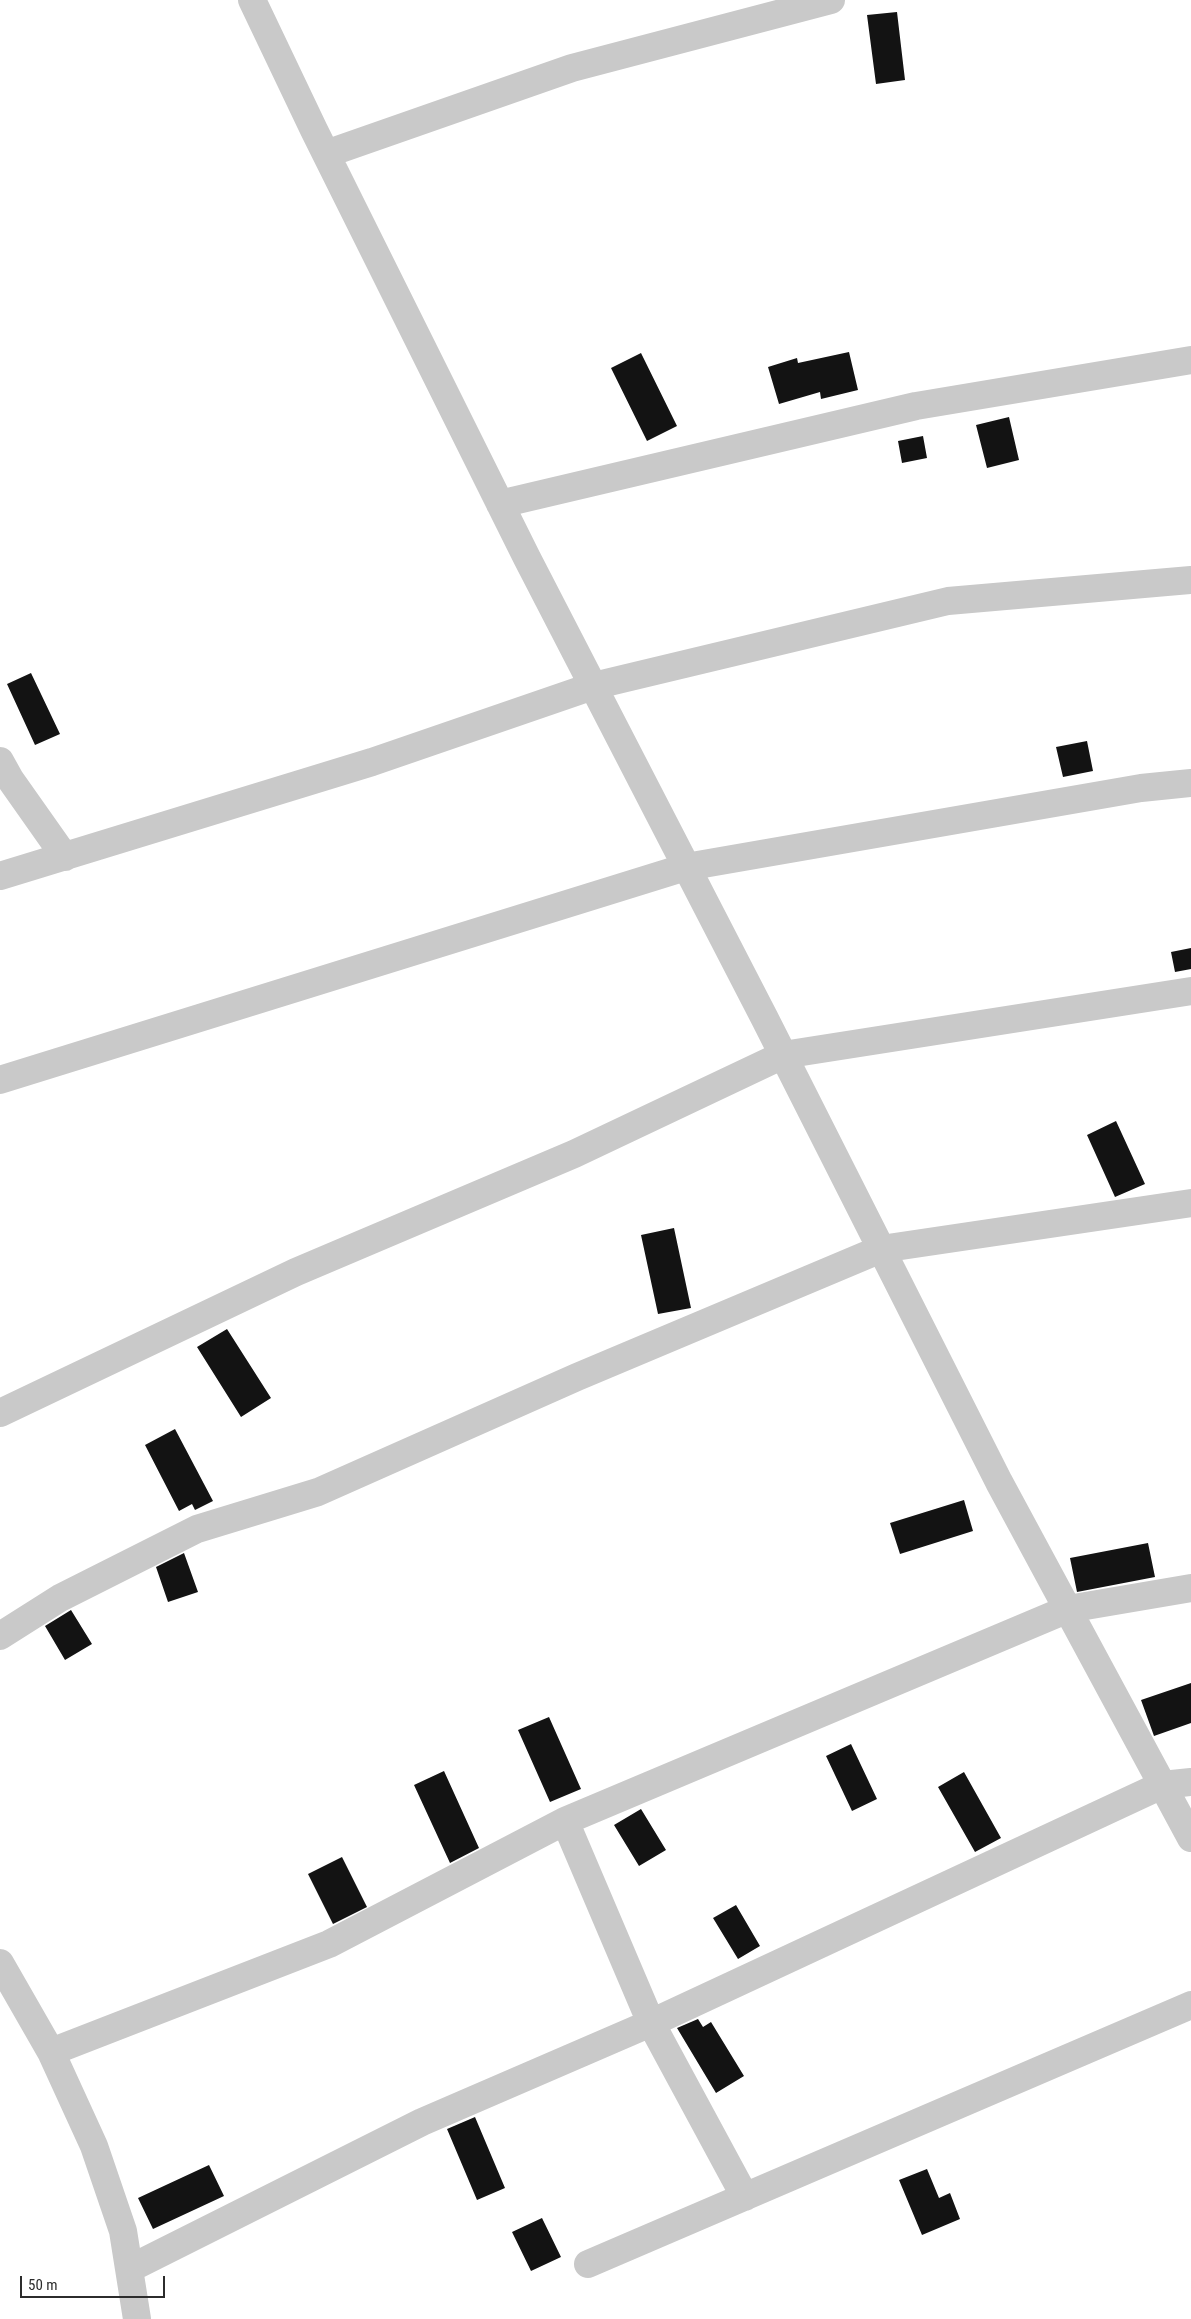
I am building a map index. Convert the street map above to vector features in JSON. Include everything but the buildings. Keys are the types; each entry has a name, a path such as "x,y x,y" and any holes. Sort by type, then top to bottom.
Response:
{"street":[{"path":"252,0 326,154 500,504 999,1482 1191,1838"},
{"path":"326,154 572,68 831,0"},
{"path":"500,504 916,406 1191,360"},
{"path":"0,876 372,762 593,686 948,601 1191,580"},
{"path":"0,761 10,779 65,857"},
{"path":"0,1080 686,867 1141,788 1191,783"},
{"path":"0,1413 296,1272 574,1154 782,1055 1191,991"},
{"path":"0,1636 60,1598 197,1529 318,1492 577,1377 881,1248 1191,1204"},
{"path":"51,2052 330,1944 565,1821 1068,1609 1191,1588"},
{"path":"129,2269 422,2122 651,2023 1162,1785 1191,1782"},
{"path":"565,1821 651,2023 745,2197"},
{"path":"0,1963 51,2052 94,2146 123,2231 137,2319"},
{"path":"588,2264 1191,2005"}]}
